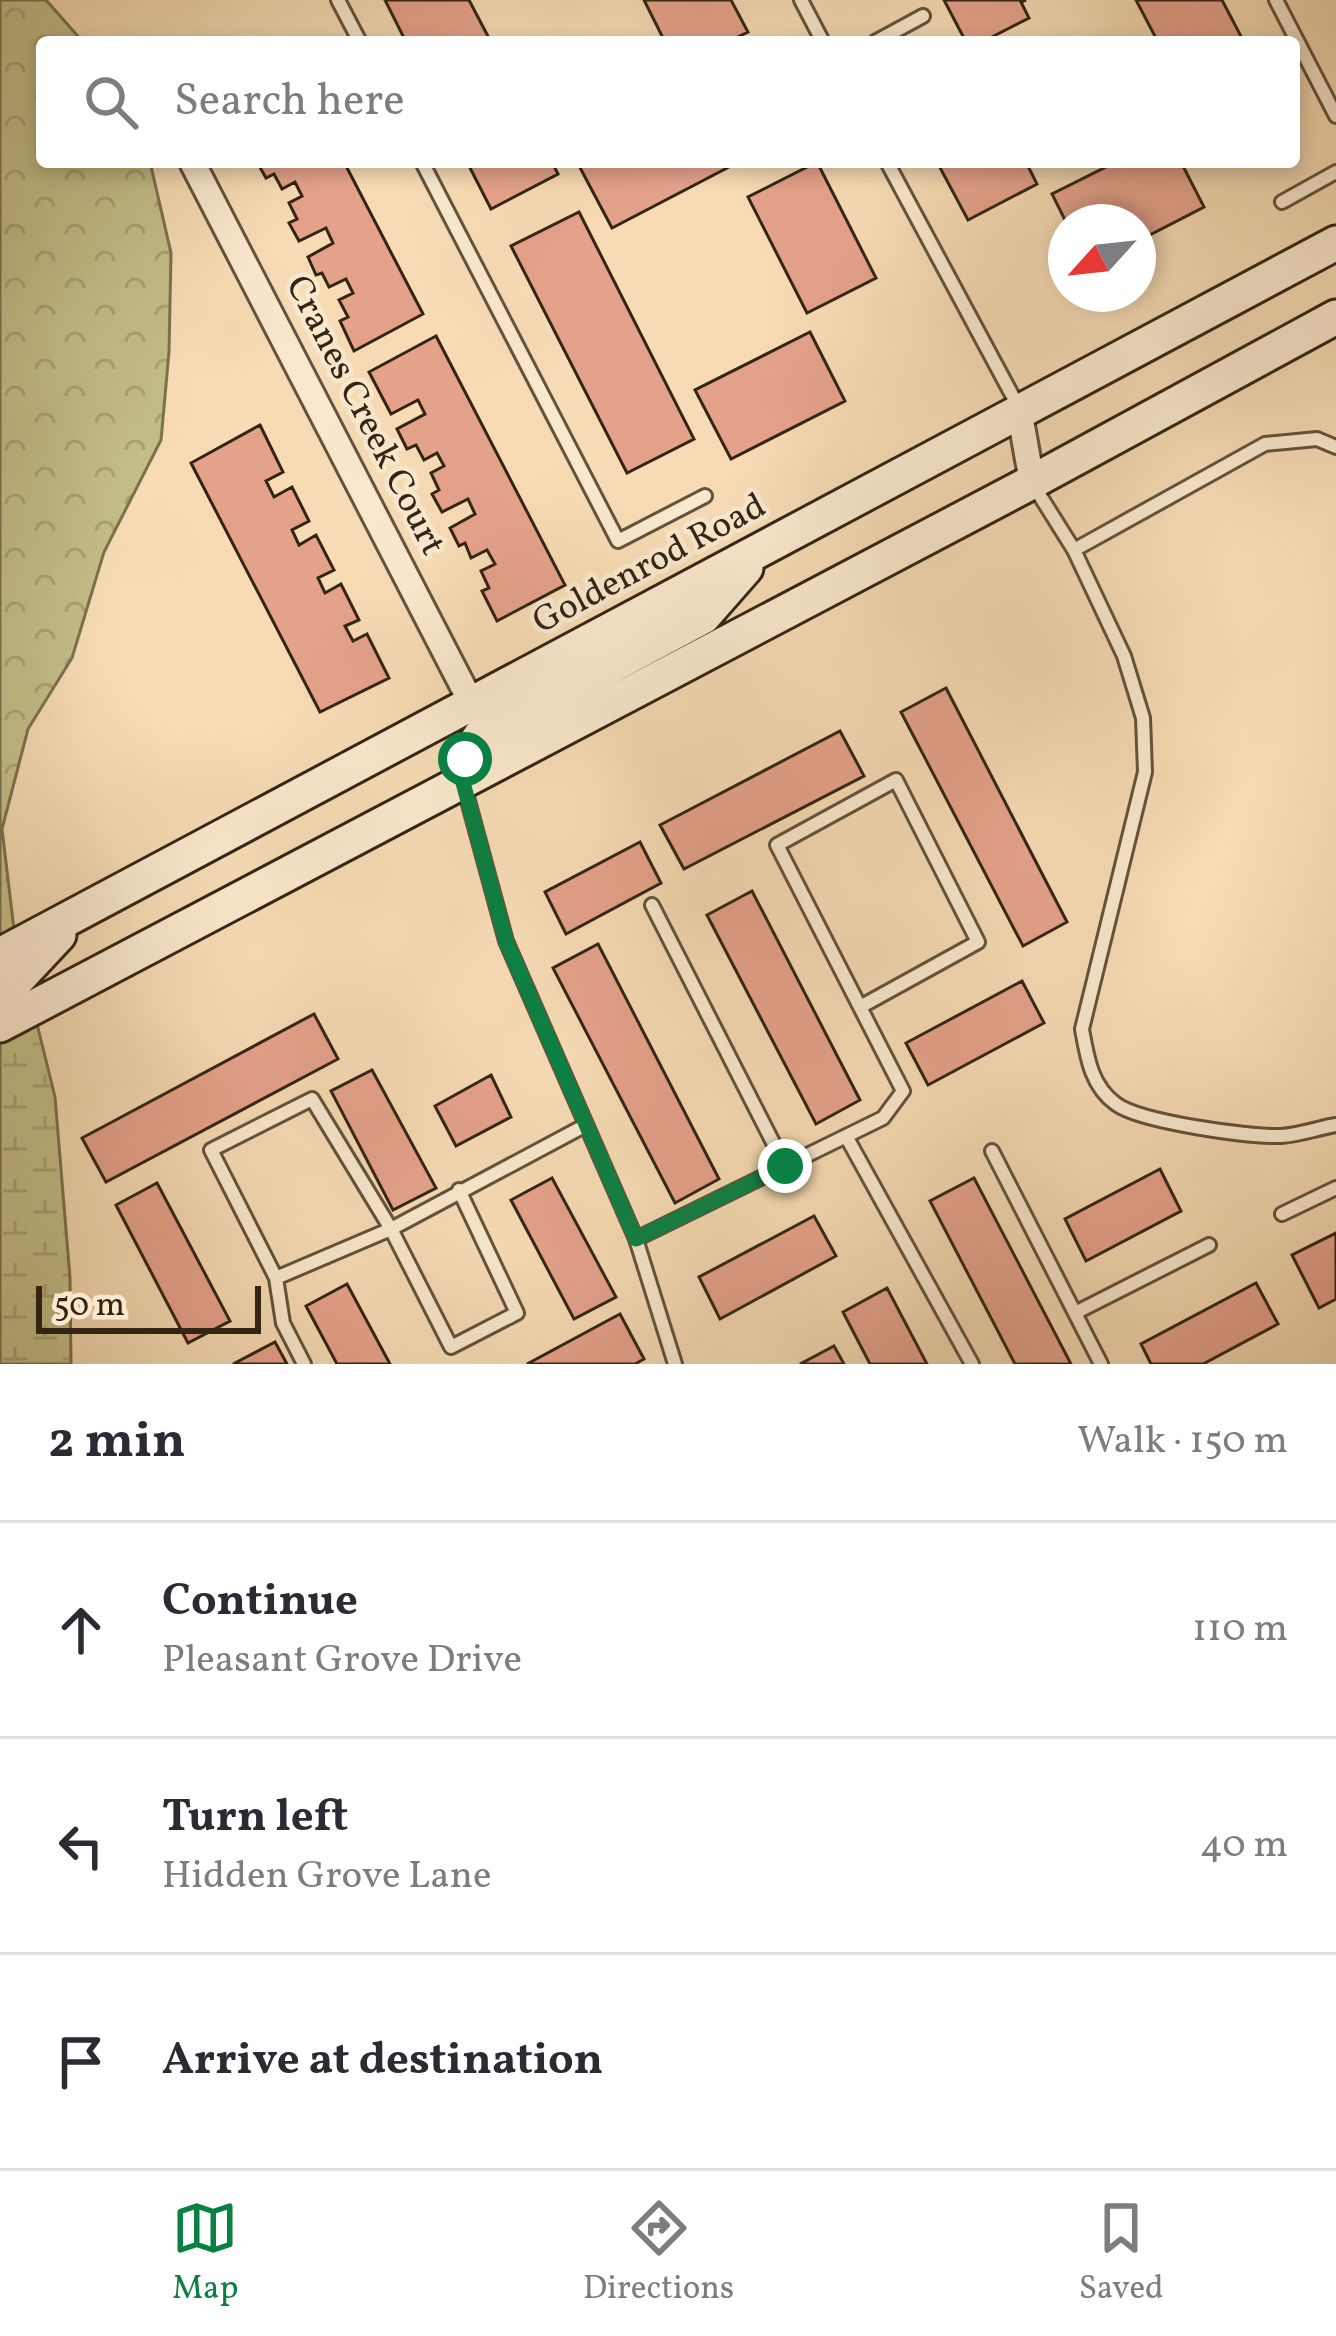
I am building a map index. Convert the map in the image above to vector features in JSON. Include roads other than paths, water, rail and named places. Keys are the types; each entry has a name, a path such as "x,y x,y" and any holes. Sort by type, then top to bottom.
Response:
{"main road":[{"name":"Goldenrod Road","path":"0,955 1336,243"},
{"path":"5,1011 462,779 1336,317"},
{"path":"462,779 465,759 480,736 703,617 763,549"},
{"path":"5,1011 14,982 81,912"}],"street":[{"name":"Cranes Creek Court","path":"195,168 472,704"},
{"path":"1019,409 1031,482"}],"lane":[{"path":"338,0 357,36"},
{"path":"801,0 821,36"},
{"path":"1276,0 1295,36"},
{"path":"886,36 923,16"},
{"path":"1300,46 1336,116"},
{"path":"425,168 618,541 705,496"},
{"path":"890,168 1019,409"},
{"path":"1282,202 1336,172"},
{"path":"1074,550 1265,444 1317,439 1336,447"},
{"path":"1031,482 1074,550 1124,656 1143,718 1145,772 1082,1029 1089,1068 1116,1105 1154,1120 1280,1136 1336,1125"},
{"path":"462,779 506,941 636,1239 676,1364"},
{"path":"636,1239 883,1118 902,1091 777,845 896,780 978,942 860,1007"},
{"path":"652,905 785,1166"},
{"path":"304,1364 284,1323 276,1278 211,1150 312,1099 391,1228 451,1347 518,1313 459,1190"},
{"path":"276,1278 391,1228 586,1125"},
{"path":"846,1136 972,1364"},
{"path":"992,1151 1101,1364"},
{"path":"1282,1214 1336,1188"},
{"path":"1075,1313 1209,1244"}]}
